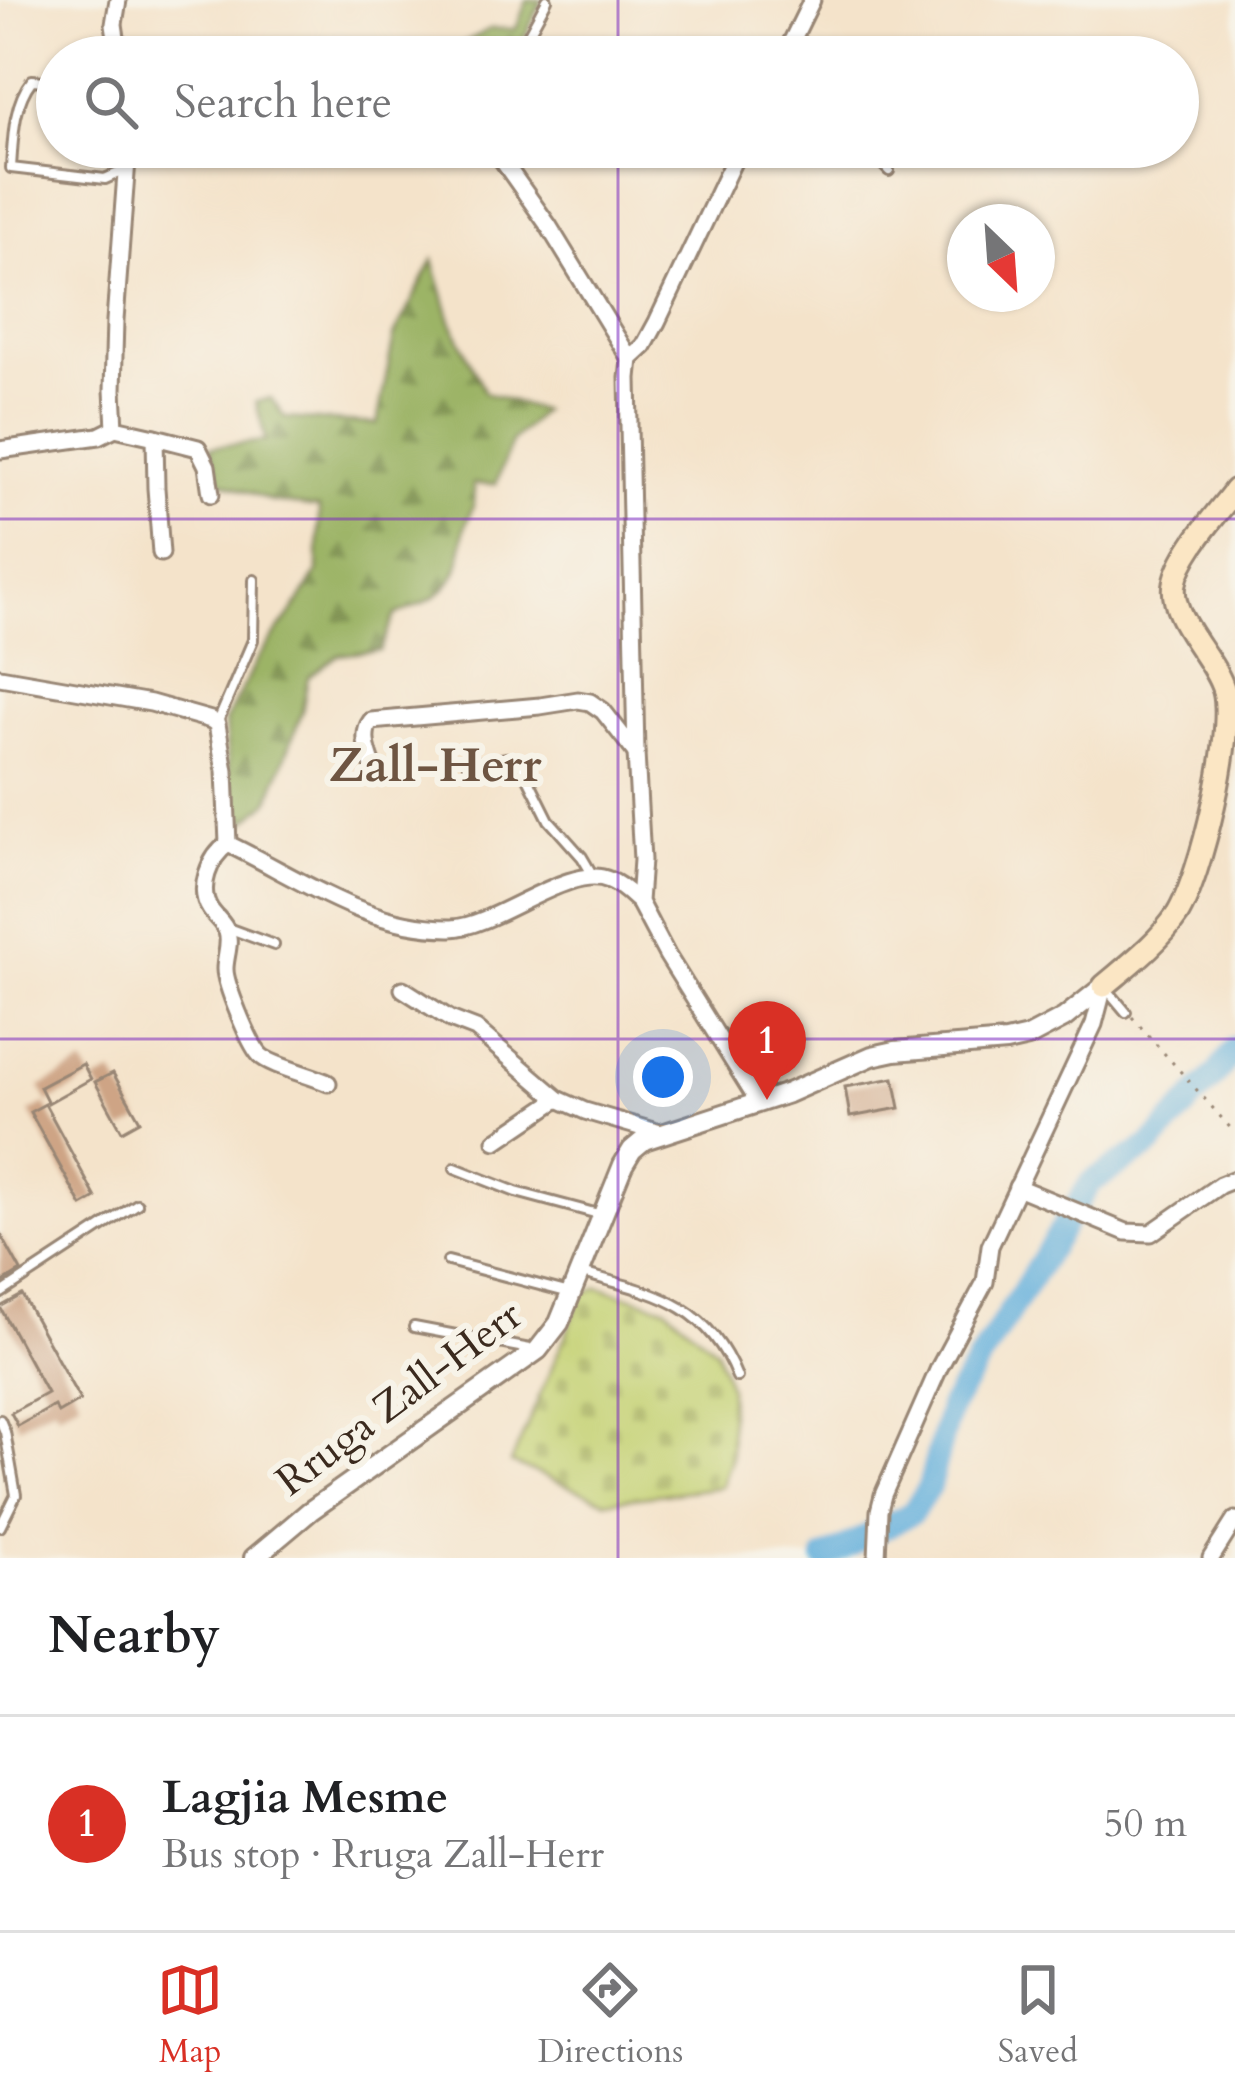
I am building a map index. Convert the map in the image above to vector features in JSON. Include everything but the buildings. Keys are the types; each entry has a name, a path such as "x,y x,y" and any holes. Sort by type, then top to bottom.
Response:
{"main road":[{"name":"Rruga Zall-Herr","path":"1104,986 1162,935 1200,866 1226,741 1227,712 1217,674 1174,600 1175,582 1197,541 1235,490"}],"street":[{"path":"116,36 118,0"},
{"path":"794,36 812,0"},
{"path":"508,168 630,359 642,860 639,902"},
{"path":"630,359 644,346 657,322 730,168"},
{"path":"115,428 113,367 126,170"},
{"path":"0,450 99,436 115,428 155,436 198,448 207,466 211,494"},
{"path":"155,436 161,553"},
{"path":"0,677 151,703 217,724 225,771 228,844"},
{"path":"376,775 365,740 370,721 578,700 603,711 636,753"},
{"path":"228,844 331,898 374,917 405,924 455,928 593,875 608,878 639,902 759,1103"},
{"path":"228,844 212,864 205,899 225,927 224,975 248,1038 268,1062 328,1084"},
{"path":"877,1558 879,1511 889,1480 938,1368 985,1282 990,1246 1086,1043 1104,986"},
{"name":"Rruga Zall-Herr","path":"254,1558 310,1511 538,1350 559,1323 632,1150 660,1133 788,1094 872,1057 1028,1037 1064,1018 1104,986"},
{"path":"403,989 450,1019 476,1029 559,1099 585,1112 660,1133"},
{"path":"496,1141 559,1099"},
{"path":"1017,1187 1126,1232 1151,1233 1235,1179"},
{"path":"1211,1558 1235,1520"}],"lane":[{"path":"528,36 548,0"},
{"path":"36,80 26,86 15,120 11,168 105,179 126,170"},
{"path":"886,168 889,171"},
{"path":"217,724 253,640 254,580"},
{"path":"468,765 507,758 520,762 549,820 593,875"},
{"path":"225,927 274,945"},
{"path":"1104,986 1126,1012"},
{"path":"455,1168 516,1192 603,1215"},
{"path":"0,1294 137,1204"},
{"path":"448,1261 572,1294"},
{"path":"580,1273 668,1298 714,1335 728,1353 737,1377"},
{"path":"414,1327 538,1350"},
{"path":"0,1420 16,1495 0,1527"}],"path":[{"path":"1126,1012 1235,1133"}],"green space":[{"path":"527,0 542,0 525,36 477,36 490,29 516,29"},
{"path":"433,260 451,321 485,393 542,411 511,442 496,484 473,484 474,503 460,560 444,589 395,615 380,650 338,655 308,677 302,712 269,801 233,833 225,722 257,660 318,571 319,508 274,502 220,481 210,447 266,441 256,402 271,398 285,418 377,424 394,336"},
{"path":"598,1287 666,1307 716,1350 729,1386 731,1459 721,1487 606,1501 511,1463 583,1294"}],"waterway":[{"path":"825,1558 912,1513 929,1487 950,1407 1091,1182 1150,1146 1235,1048"}],"place":[{"name":"Lagjia Mesme","path":"767,1100"}],"district":[{"name":"Zall-Herr","path":"435,764"}]}
